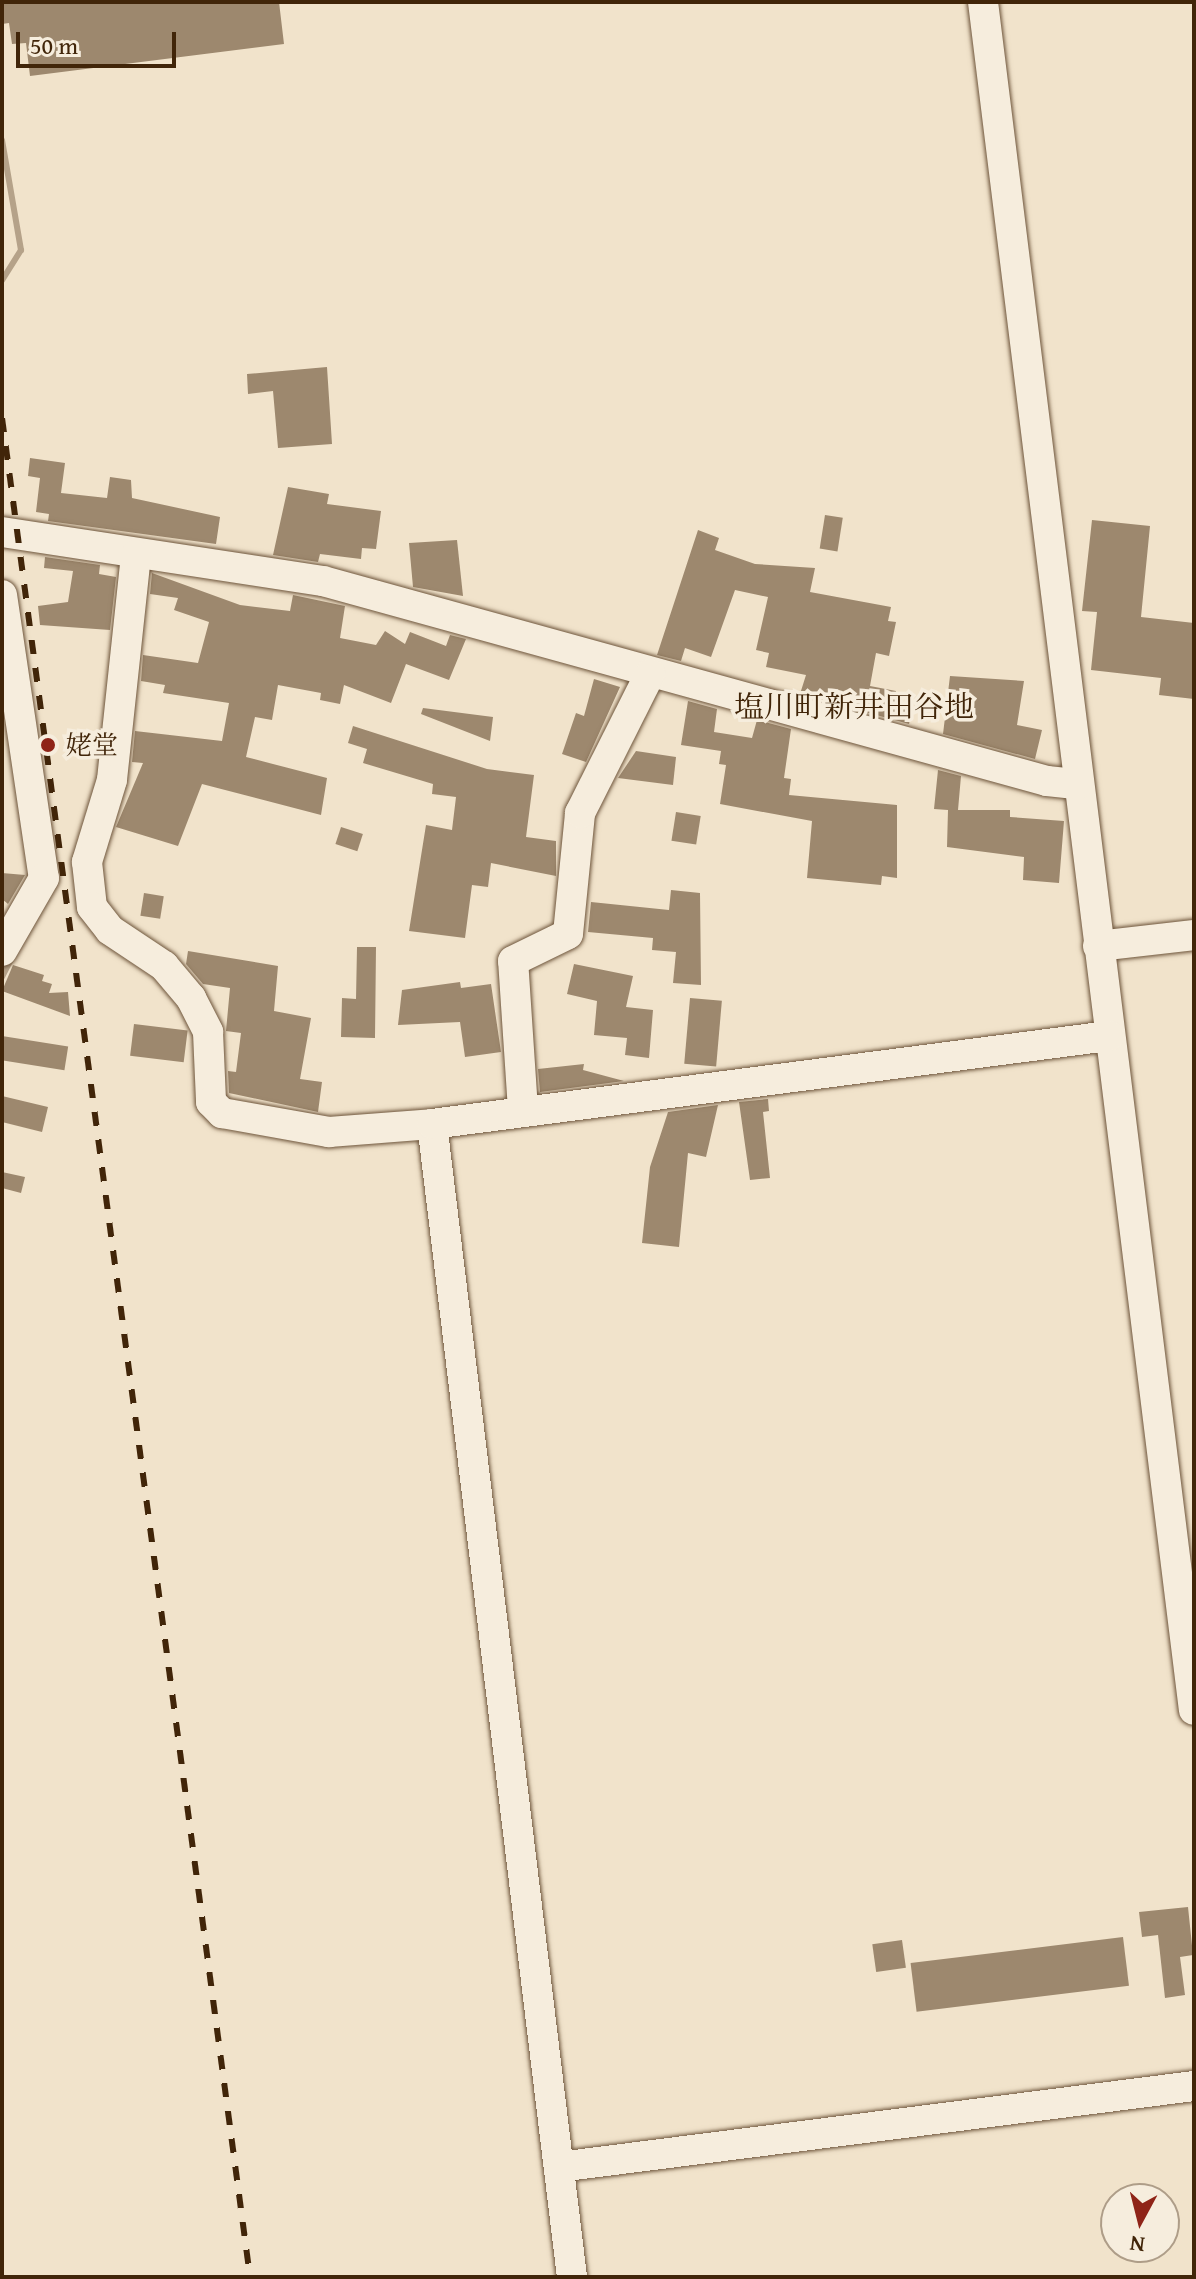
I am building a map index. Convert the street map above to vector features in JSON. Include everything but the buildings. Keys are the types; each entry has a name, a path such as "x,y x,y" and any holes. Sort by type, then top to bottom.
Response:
{"street":[{"path":"983,2 1194,1710"},
{"path":"2,532 136,555 323,581 650,674 1047,781 1078,784"},
{"path":"136,555 112,780 87,862 92,907 110,930 164,966 191,998 208,1032 211,1102 222,1113 329,1132 432,1124 1109,1036"},
{"path":"2,595 44,878 2,951"},
{"path":"523,1110 513,961 568,934 582,807 650,674"},
{"path":"1098,946 1194,935"},
{"path":"432,1124 572,2277"},
{"path":"559,2167 1194,2086"}],"waterway":[{"path":"2,140 21,250 2,280"},
{"path":"2,977 11,959"}],"railway":[{"path":"2,418 250,2277"}],"place":[{"name":"姥堂","path":"48,745"}],"district":[{"name":"塩川町新井田谷地","path":"854,706"}]}
